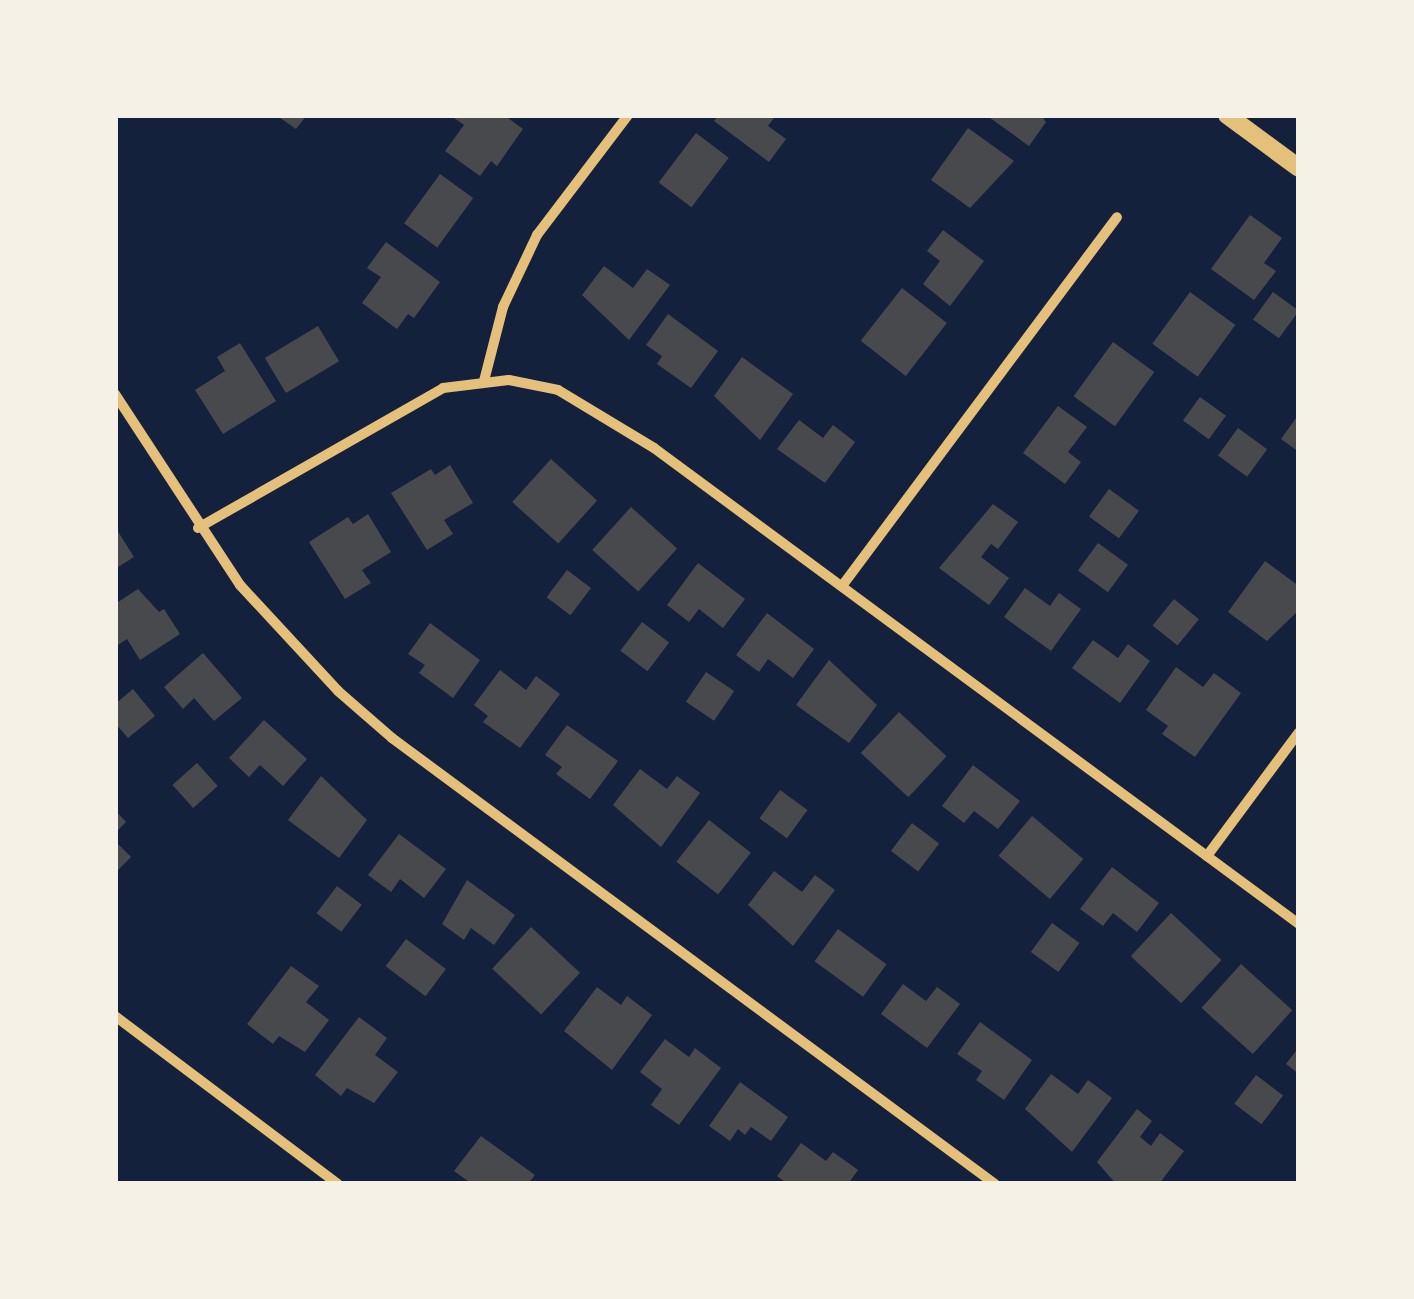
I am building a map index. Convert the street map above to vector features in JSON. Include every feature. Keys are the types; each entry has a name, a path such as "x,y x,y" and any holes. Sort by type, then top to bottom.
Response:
{"street":[{"path":"484,380 503,307 537,235 628,115"},
{"path":"1227,115 1299,168"},
{"path":"842,586 1118,217"},
{"path":"198,528 412,401 484,380 534,383 588,403 1299,924"},
{"path":"115,394 198,528 287,640 392,738 994,1184"},
{"path":"1207,856 1299,732"},
{"path":"115,1016 338,1184"}],"building":[{"path":"276,115 307,115 296,129"},
{"path":"450,115 504,115 523,129 497,166 491,161 480,176 445,151 464,125"},
{"path":"719,115 776,115 768,126 786,139 769,162 714,121"},
{"path":"986,115 1041,115 1046,122 1029,146"},
{"path":"968,128 1014,161 970,208 931,180"},
{"path":"696,133 729,158 691,207 659,183"},
{"path":"440,174 473,198 437,247 404,223"},
{"path":"1250,215 1282,238 1264,263 1276,271 1254,300 1211,269"},
{"path":"943,230 984,261 950,306 923,284 940,261 927,251"},
{"path":"386,242 440,282 414,318 408,314 397,329 362,303 381,277 367,268"},
{"path":"604,266 633,288 647,269 670,285 629,340 582,295"},
{"path":"902,288 947,323 906,376 861,341"},
{"path":"1190,292 1235,325 1198,377 1152,344"},
{"path":"1273,292 1299,311 1279,338 1253,320"},
{"path":"668,314 718,351 691,388 657,364 662,356 646,345"},
{"path":"318,326 339,361 286,393 265,358"},
{"path":"1113,342 1154,372 1115,426 1074,396"},
{"path":"240,343 276,401 223,434 195,390 225,371 217,357"},
{"path":"742,357 793,394 760,440 714,396"},
{"path":"1200,397 1226,416 1209,439 1183,420"},
{"path":"1058,406 1087,427 1068,452 1081,462 1065,484 1023,453"},
{"path":"1299,414 1299,452 1281,439"},
{"path":"799,420 823,438 833,425 855,442 825,483 777,449"},
{"path":"1238,428 1267,449 1247,477 1218,456"},
{"path":"551,459 597,500 558,544 512,502"},
{"path":"450,465 473,503 444,520 453,534 427,550 391,493 431,469 435,475"},
{"path":"1109,489 1139,511 1119,538 1089,517"},
{"path":"993,504 1018,522 998,549 991,544 981,557 1009,578 989,605 939,568"},
{"path":"631,507 677,548 638,592 592,550"},
{"path":"368,514 391,552 362,570 371,583 345,599 309,542 348,517 353,524"},
{"path":"115,532 134,557 115,569"},
{"path":"1098,543 1128,565 1108,592 1078,571"},
{"path":"1265,561 1299,586 1299,610 1267,641 1228,612"},
{"path":"698,563 745,599 723,628 699,609 689,622 667,605"},
{"path":"567,570 591,588 570,615 547,597"},
{"path":"1025,588 1050,606 1059,593 1081,609 1051,651 1004,617"},
{"path":"138,589 159,612 164,609 180,634 140,660 127,639 115,647 115,604"},
{"path":"1174,599 1199,619 1177,646 1153,625"},
{"path":"767,613 814,649 793,678 768,659 759,672 736,655"},
{"path":"642,622 669,642 647,671 620,651"},
{"path":"430,623 480,660 453,698 419,673 425,665 408,654"},
{"path":"1093,640 1118,658 1128,644 1150,661 1120,703 1072,668"},
{"path":"203,653 242,698 214,721 194,698 183,709 164,687"},
{"path":"829,660 877,705 849,743 796,705"},
{"path":"1176,667 1203,687 1214,673 1241,693 1195,757 1162,734 1168,726 1146,710"},
{"path":"500,670 526,690 536,676 560,694 520,748 483,722 488,716 474,705"},
{"path":"706,672 734,691 714,721 686,702"},
{"path":"133,689 155,716 128,738 115,723 115,704"},
{"path":"899,712 947,756 908,797 861,753"},
{"path":"264,720 307,759 283,786 260,765 249,777 229,758"},
{"path":"567,725 618,761 590,799 556,774 562,767 545,755"},
{"path":"197,763 218,786 193,808 172,785"},
{"path":"973,765 1020,801 998,829 974,811 964,823 942,806"},
{"path":"640,769 667,789 677,776 700,793 661,847 613,805"},
{"path":"321,776 367,820 339,858 288,820"},
{"path":"780,790 808,810 787,838 759,818"},
{"path":"115,810 126,822 115,833"},
{"path":"1032,816 1083,859 1050,899 999,856"},
{"path":"709,820 751,853 718,894 676,862"},
{"path":"912,823 939,843 918,871 891,851"},
{"path":"399,834 446,869 424,898 400,879 391,892 368,875"},
{"path":"115,841 131,857 115,873"},
{"path":"1112,867 1159,903 1137,932 1113,913 1103,926 1080,909"},
{"path":"774,871 802,892 815,875 835,890 793,946 748,905"},
{"path":"467,880 515,915 494,945 471,928 464,940 442,924"},
{"path":"337,886 362,905 341,932 317,913"},
{"path":"1171,913 1221,960 1181,1003 1131,956"},
{"path":"1052,923 1080,943 1058,972 1031,952"},
{"path":"531,927 580,973 541,1014 492,969"},
{"path":"838,929 887,964 863,997 814,961"},
{"path":"406,939 446,969 425,996 386,966"},
{"path":"1241,964 1292,1010 1253,1054 1202,1008"},
{"path":"291,966 319,986 306,1002 329,1020 305,1052 279,1036 273,1044 247,1024"},
{"path":"903,984 926,1001 937,987 960,1004 927,1048 881,1014"},
{"path":"597,987 621,1005 627,996 652,1015 612,1070 564,1031"},
{"path":"359,1017 387,1038 375,1055 398,1072 374,1103 347,1088 341,1096 315,1075"},
{"path":"980,1022 1032,1060 1004,1100 976,1080 982,1071 957,1054"},
{"path":"665,1039 689,1057 695,1048 721,1068 679,1125 651,1105 662,1089 640,1072"},
{"path":"1299,1047 1299,1074 1286,1064"},
{"path":"1051,1074 1078,1094 1088,1080 1112,1098 1072,1152 1025,1109"},
{"path":"1256,1075 1283,1095 1261,1124 1234,1104"},
{"path":"740,1082 788,1117 771,1141 751,1127 745,1135 738,1129 730,1141 709,1126"},
{"path":"1137,1109 1152,1121 1140,1137 1151,1146 1160,1133 1184,1151 1159,1184 1116,1184 1097,1162"},
{"path":"481,1136 535,1175 528,1184 472,1184 454,1171"},
{"path":"801,1143 826,1161 833,1152 858,1170 848,1184 788,1184 777,1176"}]}
